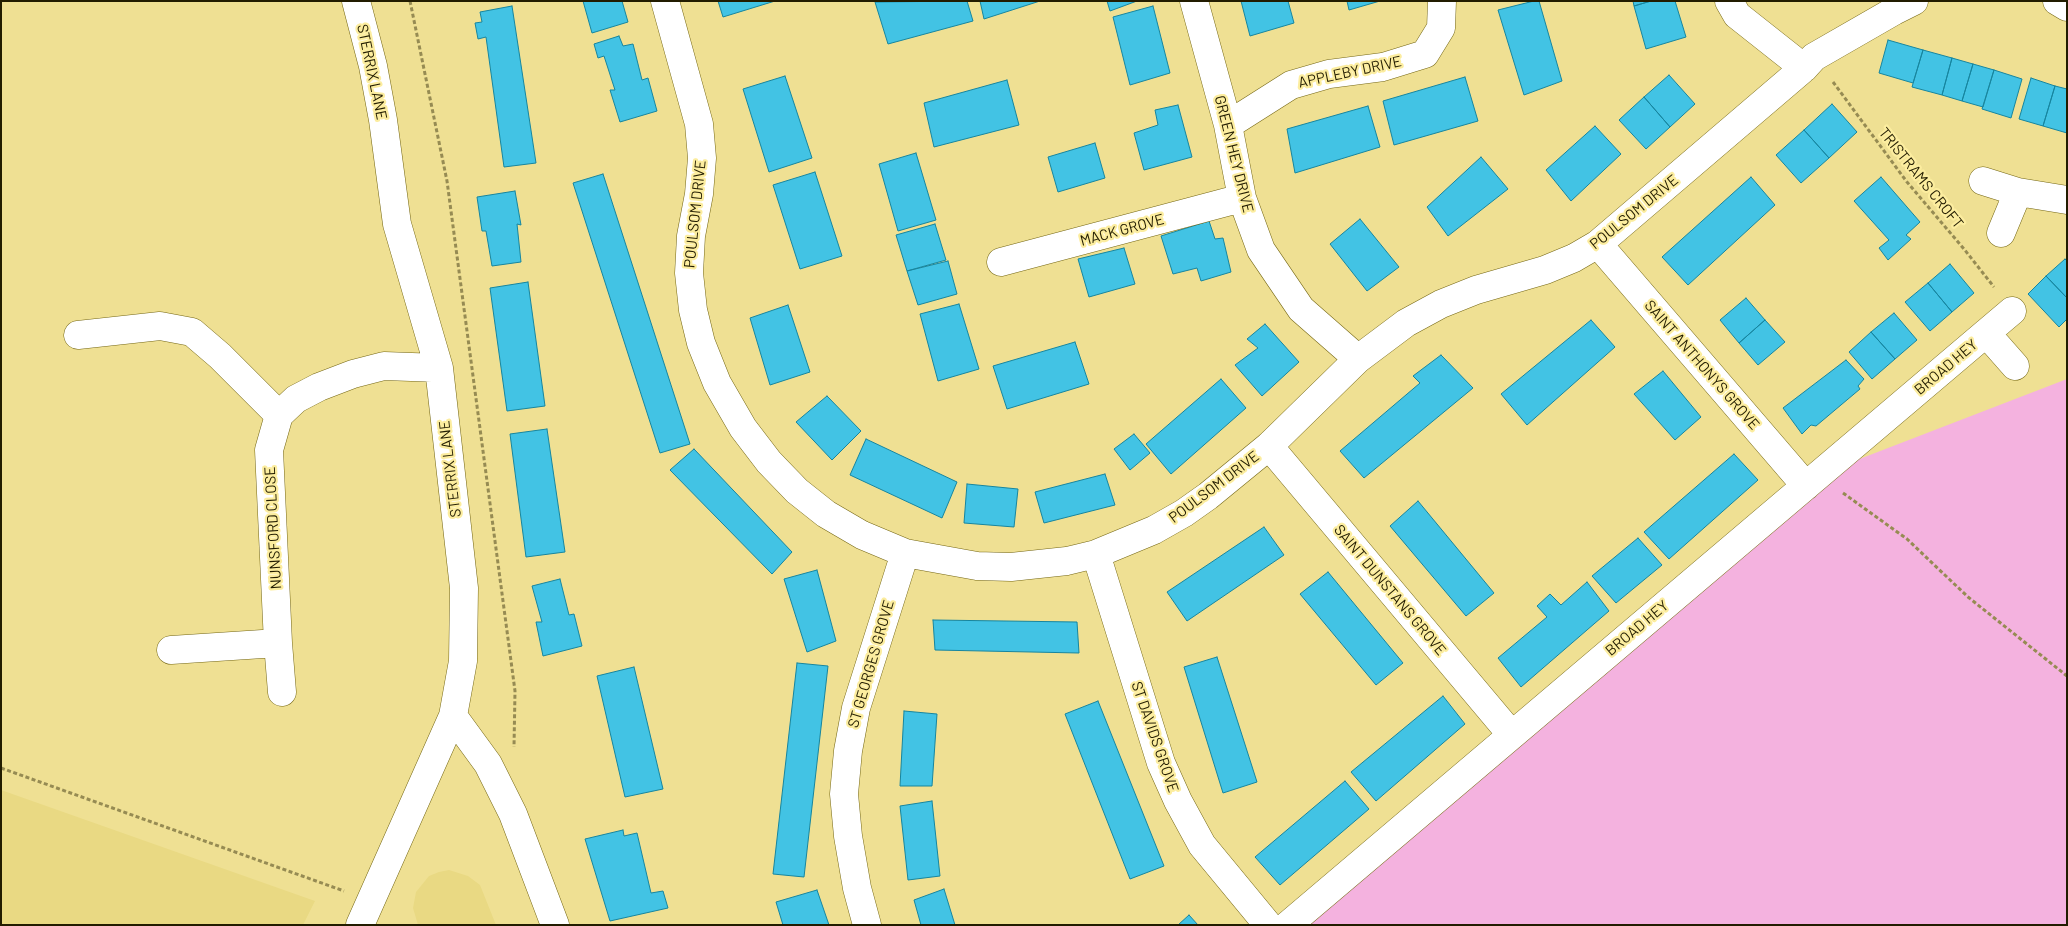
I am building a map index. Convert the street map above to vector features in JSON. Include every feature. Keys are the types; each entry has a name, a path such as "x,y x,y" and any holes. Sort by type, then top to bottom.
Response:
{"street":[{"name":"STERRIX LANE","path":"356,1 373,66 396,224 439,368 464,588 463,661 453,716 366,913"},
{"name":"POULSOM DRIVE","path":"666,1 699,124 702,158 691,236 689,273 693,310 702,343 717,383 743,428 769,462 797,491 826,514 854,531 905,553 977,566 1011,567 1068,561 1096,554 1154,530 1184,513 1208,496 1269,446 1358,359 1406,323 1441,304 1476,290 1545,270 1574,258 1598,244 1809,63 1894,11 1914,1"},
{"name":"GREEN HEY DRIVE","path":"1194,1 1228,125 1242,198 1261,250 1301,309 1358,359"},
{"name":"APPLEBY DRIVE","path":"1228,125 1292,85 1329,74 1383,67 1425,54 1441,28 1442,1"},
{"path":"1729,1 1737,15 1809,63"},
{"path":"2057,1 2067,7"},
{"path":"1983,181 2018,192 2067,200"},
{"path":"2001,233 2018,192"},
{"name":"MACK GROVE","path":"1001,262 1242,198"},
{"name":"SAINT ANTHONYS GROVE","path":"1598,244 1812,481"},
{"name":"BROAD HEY","path":"1288,925 2012,311"},
{"path":"78,335 160,326 192,332 220,356 279,415 296,399 319,387 353,374 384,366 439,368"},
{"name":"BROAD HEY","path":"1986,333 2015,366"},
{"name":"NUNSFORD CLOSE","path":"279,415 269,450 282,692"},
{"name":"SAINT DUNSTANS GROVE","path":"1269,446 1512,734"},
{"name":"ST GEORGES GROVE","path":"867,925 857,888 848,836 844,794 848,751 856,708 905,553"},
{"name":"ST DAVIDS GROVE","path":"1096,554 1161,762 1178,801 1202,845 1268,925"},
{"path":"171,650 278,643"},
{"path":"453,716 488,764 513,814 556,925"}],"path":[{"name":"TRISTRAMS CROFT","path":"1809,63 1964,248 2012,311"},
{"path":"1812,481 1907,539 1968,597 2067,676"},
{"path":"1,768 366,913"}],"shaded area":[{"path":"2067,379 2067,925 1288,925 1818,475"},
{"path":"1,790 315,901 303,925 1,925"},
{"path":"449,870 468,876 480,885 496,925 418,925 413,908 416,892 429,876"}],"building":[{"path":"583,1 622,1 628,22 592,33"},
{"path":"718,1 775,1 723,17"},
{"path":"967,1 973,21 888,44 875,2"},
{"path":"980,1 1040,1 984,19"},
{"path":"1107,1 1137,1 1110,11"},
{"path":"1241,1 1288,1 1294,23 1250,36"},
{"path":"1347,1 1380,1 1349,10"},
{"path":"1539,1 1562,81 1524,95 1498,10"},
{"path":"1633,1 1651,1 1634,6"},
{"path":"1651,1 1675,1 1686,37 1646,49 1634,6"},
{"path":"512,6 536,163 504,167 486,37 478,39 475,23 482,22 480,12"},
{"path":"1153,6 1170,73 1130,85 1113,17"},
{"path":"619,36 623,46 633,44 642,80 648,78 657,111 620,122 610,90 615,90 604,56 598,58 594,44"},
{"path":"1888,40 1923,50 1913,83 1879,73"},
{"path":"1923,50 1952,58 1942,95 1912,87"},
{"path":"1952,58 1973,64 1962,101 1942,95"},
{"path":"1973,64 1994,70 1983,107 1962,101"},
{"path":"1994,70 2022,79 2011,118 1982,109"},
{"path":"1669,75 1695,104 1670,127 1644,97"},
{"path":"785,76 812,158 769,172 743,89"},
{"path":"1465,77 1478,121 1394,145 1383,101"},
{"path":"2031,78 2055,86 2043,126 2019,119"},
{"path":"1007,80 1019,125 934,147 924,103"},
{"path":"2055,86 2067,89 2067,133 2043,126"},
{"path":"1644,97 1670,127 1646,149 1619,120"},
{"path":"1832,104 1857,132 1829,158 1804,130"},
{"path":"1178,105 1192,157 1144,170 1134,133 1158,125 1155,110"},
{"path":"1368,106 1380,147 1295,173 1287,129"},
{"path":"1595,126 1621,154 1571,201 1546,170"},
{"path":"1804,130 1829,158 1801,183 1776,155"},
{"path":"1095,143 1105,178 1058,192 1048,157"},
{"path":"916,153 936,220 898,231 879,164"},
{"path":"1481,157 1508,189 1448,236 1427,207"},
{"path":"815,172 842,256 800,269 773,185"},
{"path":"603,174 690,444 660,453 573,183"},
{"path":"1751,177 1775,205 1688,285 1662,257"},
{"path":"1881,177 1920,222 1906,235 1911,239 1888,260 1879,248 1889,240 1854,201"},
{"path":"515,191 521,225 517,224 521,262 492,266 486,231 482,231 477,197"},
{"path":"1360,219 1399,267 1367,291 1330,244"},
{"path":"1209,221 1215,239 1223,238 1231,272 1201,281 1197,268 1173,274 1161,236"},
{"path":"935,224 946,260 907,271 896,235"},
{"path":"1124,248 1135,284 1089,297 1078,259"},
{"path":"2065,259 2067,261 2067,298 2046,276"},
{"path":"948,261 957,294 918,305 907,271"},
{"path":"1950,264 1974,293 1952,312 1928,283"},
{"path":"2046,276 2067,298 2067,319 2059,327 2028,294"},
{"path":"528,282 545,406 507,411 490,288"},
{"path":"1928,283 1952,312 1930,331 1905,302"},
{"path":"1746,298 1765,320 1739,343 1720,320"},
{"path":"959,304 979,369 938,381 920,314"},
{"path":"788,305 810,372 770,385 750,318"},
{"path":"1894,313 1917,340 1895,359 1871,332"},
{"path":"1591,320 1615,347 1527,425 1501,394"},
{"path":"1765,320 1785,342 1758,365 1739,343"},
{"path":"1265,324 1299,362 1262,396 1235,365 1258,348 1247,339"},
{"path":"1871,332 1895,359 1872,379 1849,352"},
{"path":"1075,342 1089,384 1007,409 993,366"},
{"path":"1441,355 1473,388 1364,478 1340,451 1420,383 1413,376"},
{"path":"1846,360 1864,379 1858,386 1860,389 1816,426 1811,425 1802,434 1783,408"},
{"path":"1663,371 1701,417 1675,440 1634,394"},
{"path":"1221,379 1246,408 1171,474 1146,444"},
{"path":"827,396 861,431 832,460 796,422"},
{"path":"547,429 565,552 526,557 510,434"},
{"path":"1134,434 1150,453 1130,470 1114,449"},
{"path":"866,439 957,482 942,518 850,475"},
{"path":"694,449 792,552 772,574 670,470"},
{"path":"1734,454 1758,480 1669,559 1644,532"},
{"path":"1105,474 1115,505 1044,523 1035,492"},
{"path":"967,484 1018,489 1014,527 964,523"},
{"path":"1418,501 1494,593 1466,616 1390,526"},
{"path":"1264,527 1284,555 1187,621 1167,592"},
{"path":"1638,538 1662,565 1616,603 1592,576"},
{"path":"817,570 836,641 807,652 784,579"},
{"path":"1328,572 1403,663 1376,685 1300,594"},
{"path":"560,579 569,615 574,614 582,646 543,656 536,622 542,622 532,586"},
{"path":"1587,582 1609,611 1521,687 1498,658 1547,617 1537,606 1550,594 1561,605"},
{"path":"933,620 1077,622 1079,653 935,650"},
{"path":"1217,657 1257,782 1223,793 1184,667"},
{"path":"797,663 828,666 804,877 773,874"},
{"path":"634,667 663,789 625,797 597,676"},
{"path":"1443,696 1465,724 1376,801 1351,772"},
{"path":"1098,701 1164,866 1130,879 1065,714"},
{"path":"904,711 937,714 932,786 900,786"},
{"path":"1345,781 1369,809 1280,885 1255,857"},
{"path":"932,801 940,876 908,880 900,806"},
{"path":"623,830 624,836 637,833 651,893 663,891 668,908 610,921 585,839"},
{"path":"944,889 955,925 921,925 914,900"},
{"path":"817,890 829,925 783,925 776,902"},
{"path":"1189,915 1198,925 1178,925"}]}
